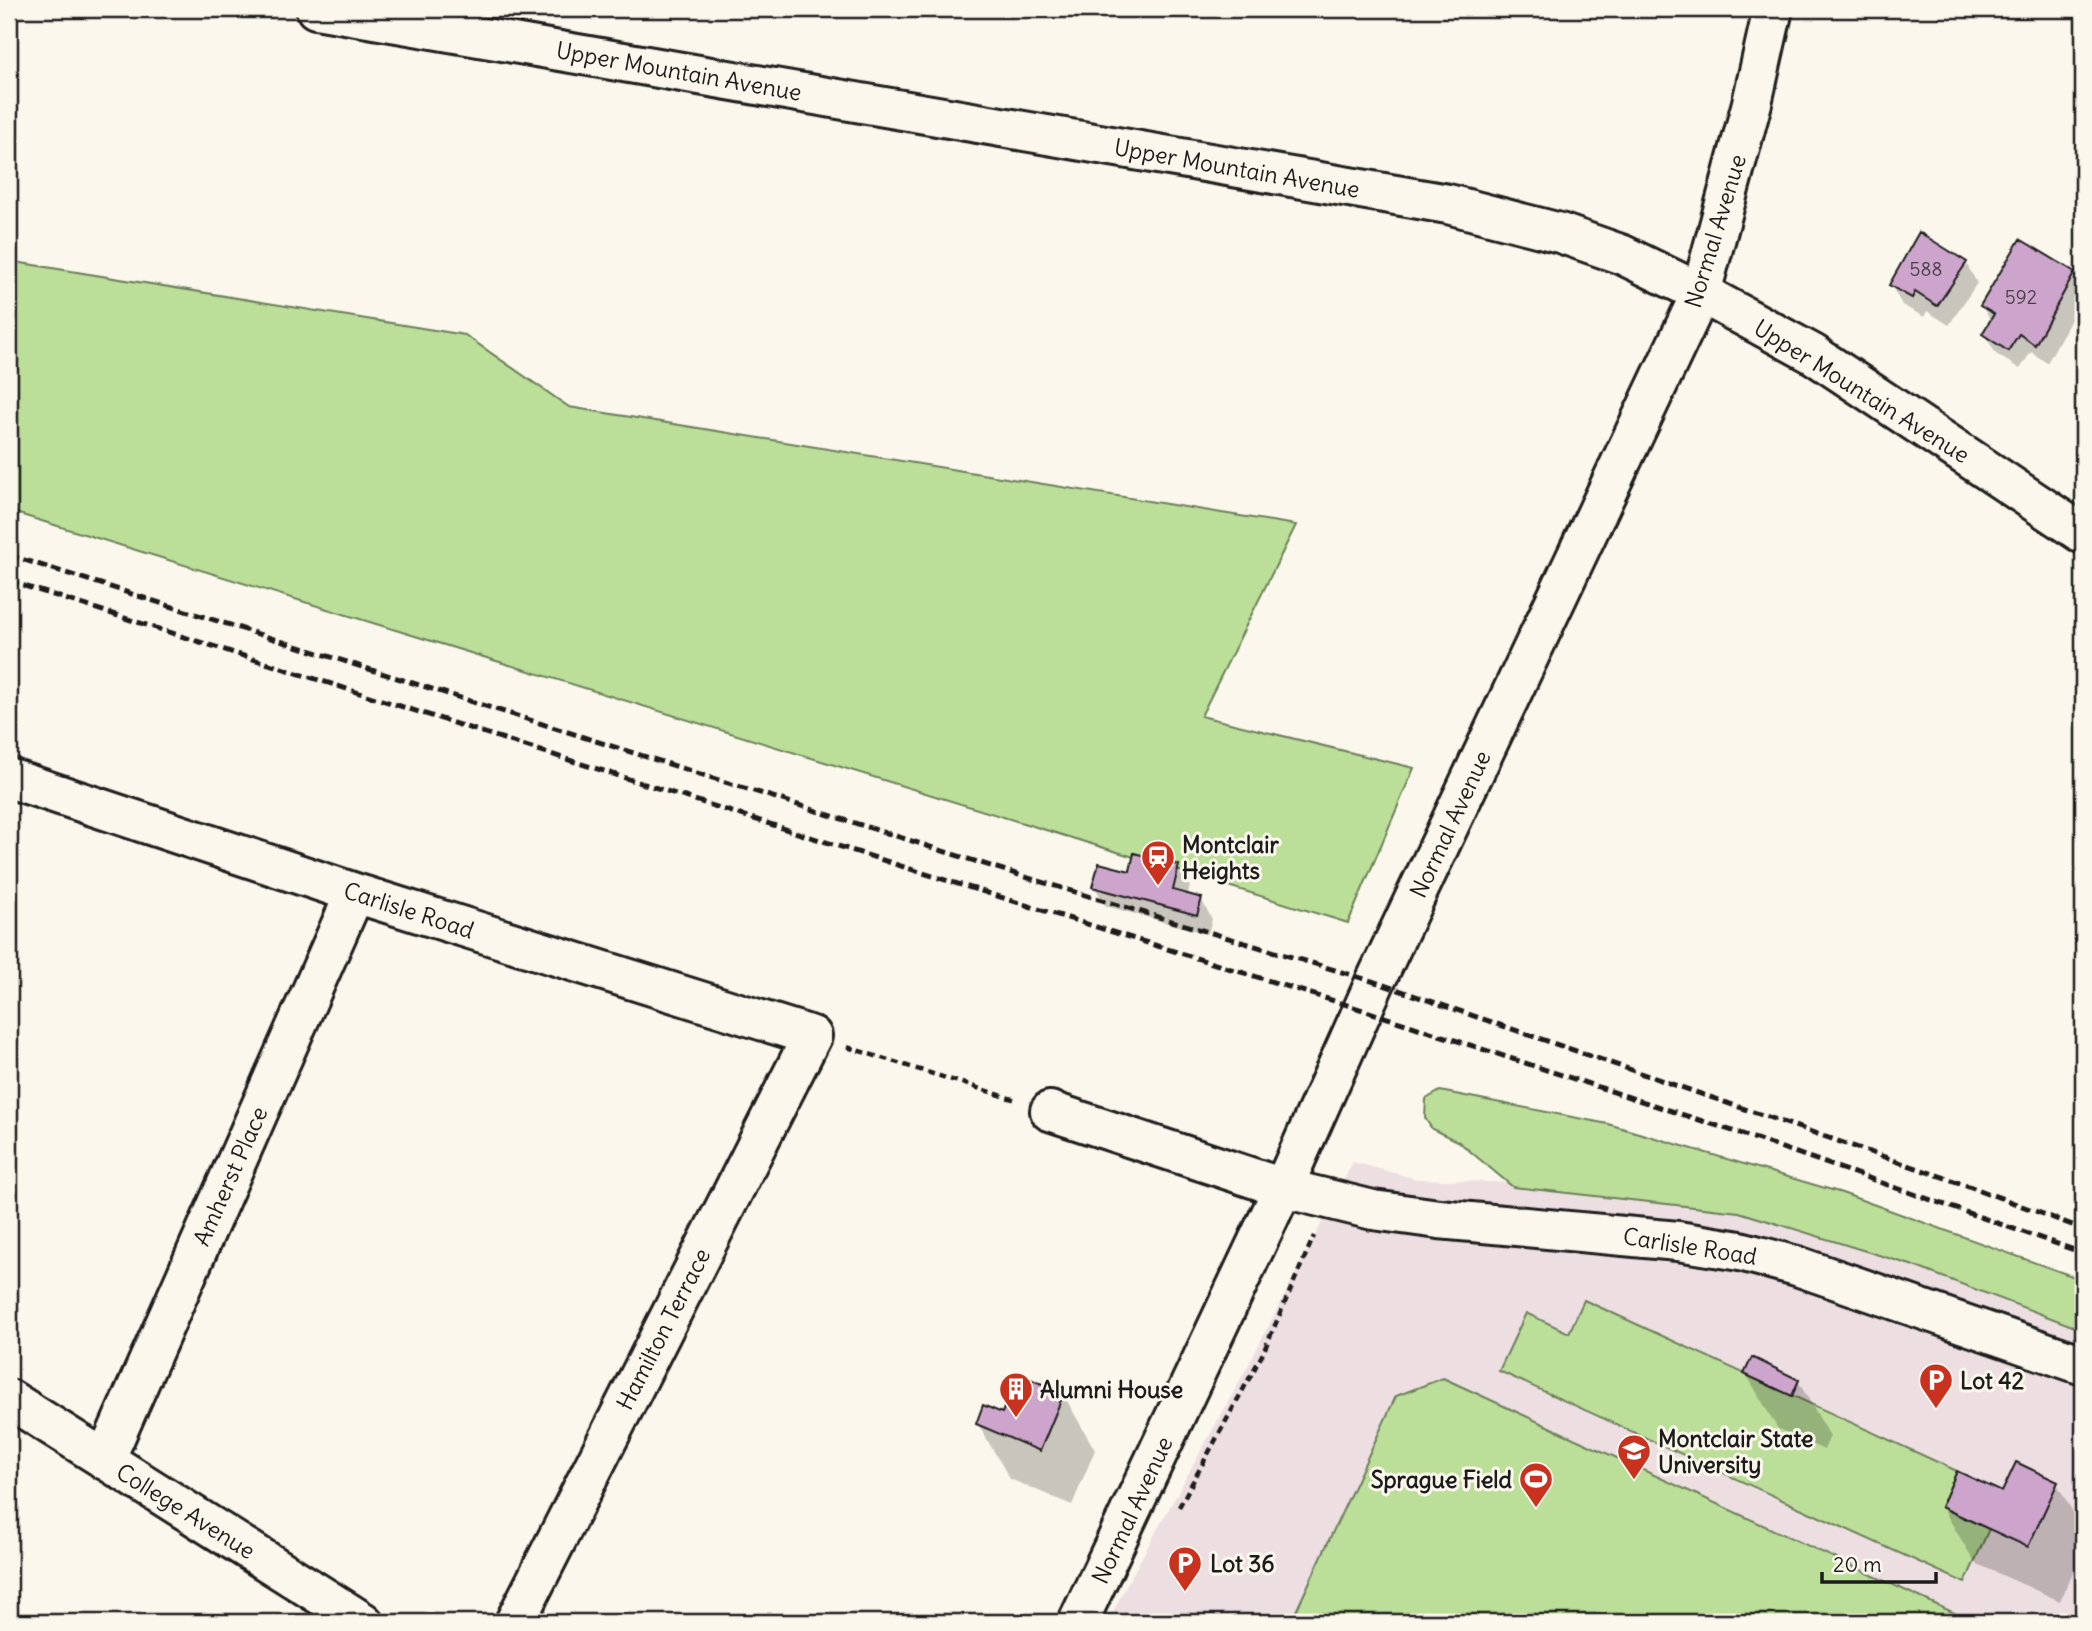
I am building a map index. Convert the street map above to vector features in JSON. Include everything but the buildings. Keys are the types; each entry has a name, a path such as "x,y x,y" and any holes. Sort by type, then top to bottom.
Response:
{"street":[{"name":"Upper Mountain Avenue","path":"316,9 1448,204 1560,233 1623,255 1701,293 1813,354 2083,534"},
{"name":"Normal Avenue","path":"1079,1622 1283,1188 1376,982 1701,293 1752,103 1773,9"},
{"name":"Carlisle Road","path":"9,778 355,893 811,1036"},
{"name":"Amherst Place","path":"105,1460 355,893"},
{"name":"Hamilton Terrace","path":"515,1622 811,1036"},
{"name":"Carlisle Road","path":"1050,1111 1283,1188 1373,1210 1438,1219 1665,1239 1740,1251 1810,1270 2083,1365"},
{"name":"College Avenue","path":"9,1399 363,1622"}],"path":[{"path":"811,1036 1050,1111"},
{"path":"1178,1509 1262,1355 1329,1199"}],"shaded area":[{"name":"Montclair State University","path":"1353,1162 1417,1179 1768,1193 2083,1308 2083,1622 1109,1622 1121,1595 1248,1366"}],"green space":[{"path":"9,261 465,335 569,407 1296,525 1201,716 1414,768 1348,923 9,511"},
{"path":"1440,1091 1608,1124 1842,1193 2083,1280 2083,1330 1911,1265 1739,1212 1513,1187 1459,1142 1432,1129 1425,1118 1426,1099"},
{"path":"1584,1300 1957,1471 1941,1507 1989,1529 1965,1583 1499,1371 1526,1313 1569,1333"},
{"name":"Sprague Field","path":"1443,1378 1974,1622 1291,1622 1396,1396"}],"railway":[{"path":"9,555 1022,876 1375,982 1966,1185 2083,1229"},
{"path":"9,581 923,873 1363,1010 1739,1133 2083,1253"}],"place":[{"name":"Montclair Heights","path":"1158,887"},
{"name":"Lot 42","path":"1936,1410"},
{"name":"Alumni House","path":"1016,1419"},
{"name":"Montclair State University","path":"1634,1481"},
{"name":"Sprague Field","path":"1536,1509"},
{"name":"Lot 36","path":"1185,1593"}]}
